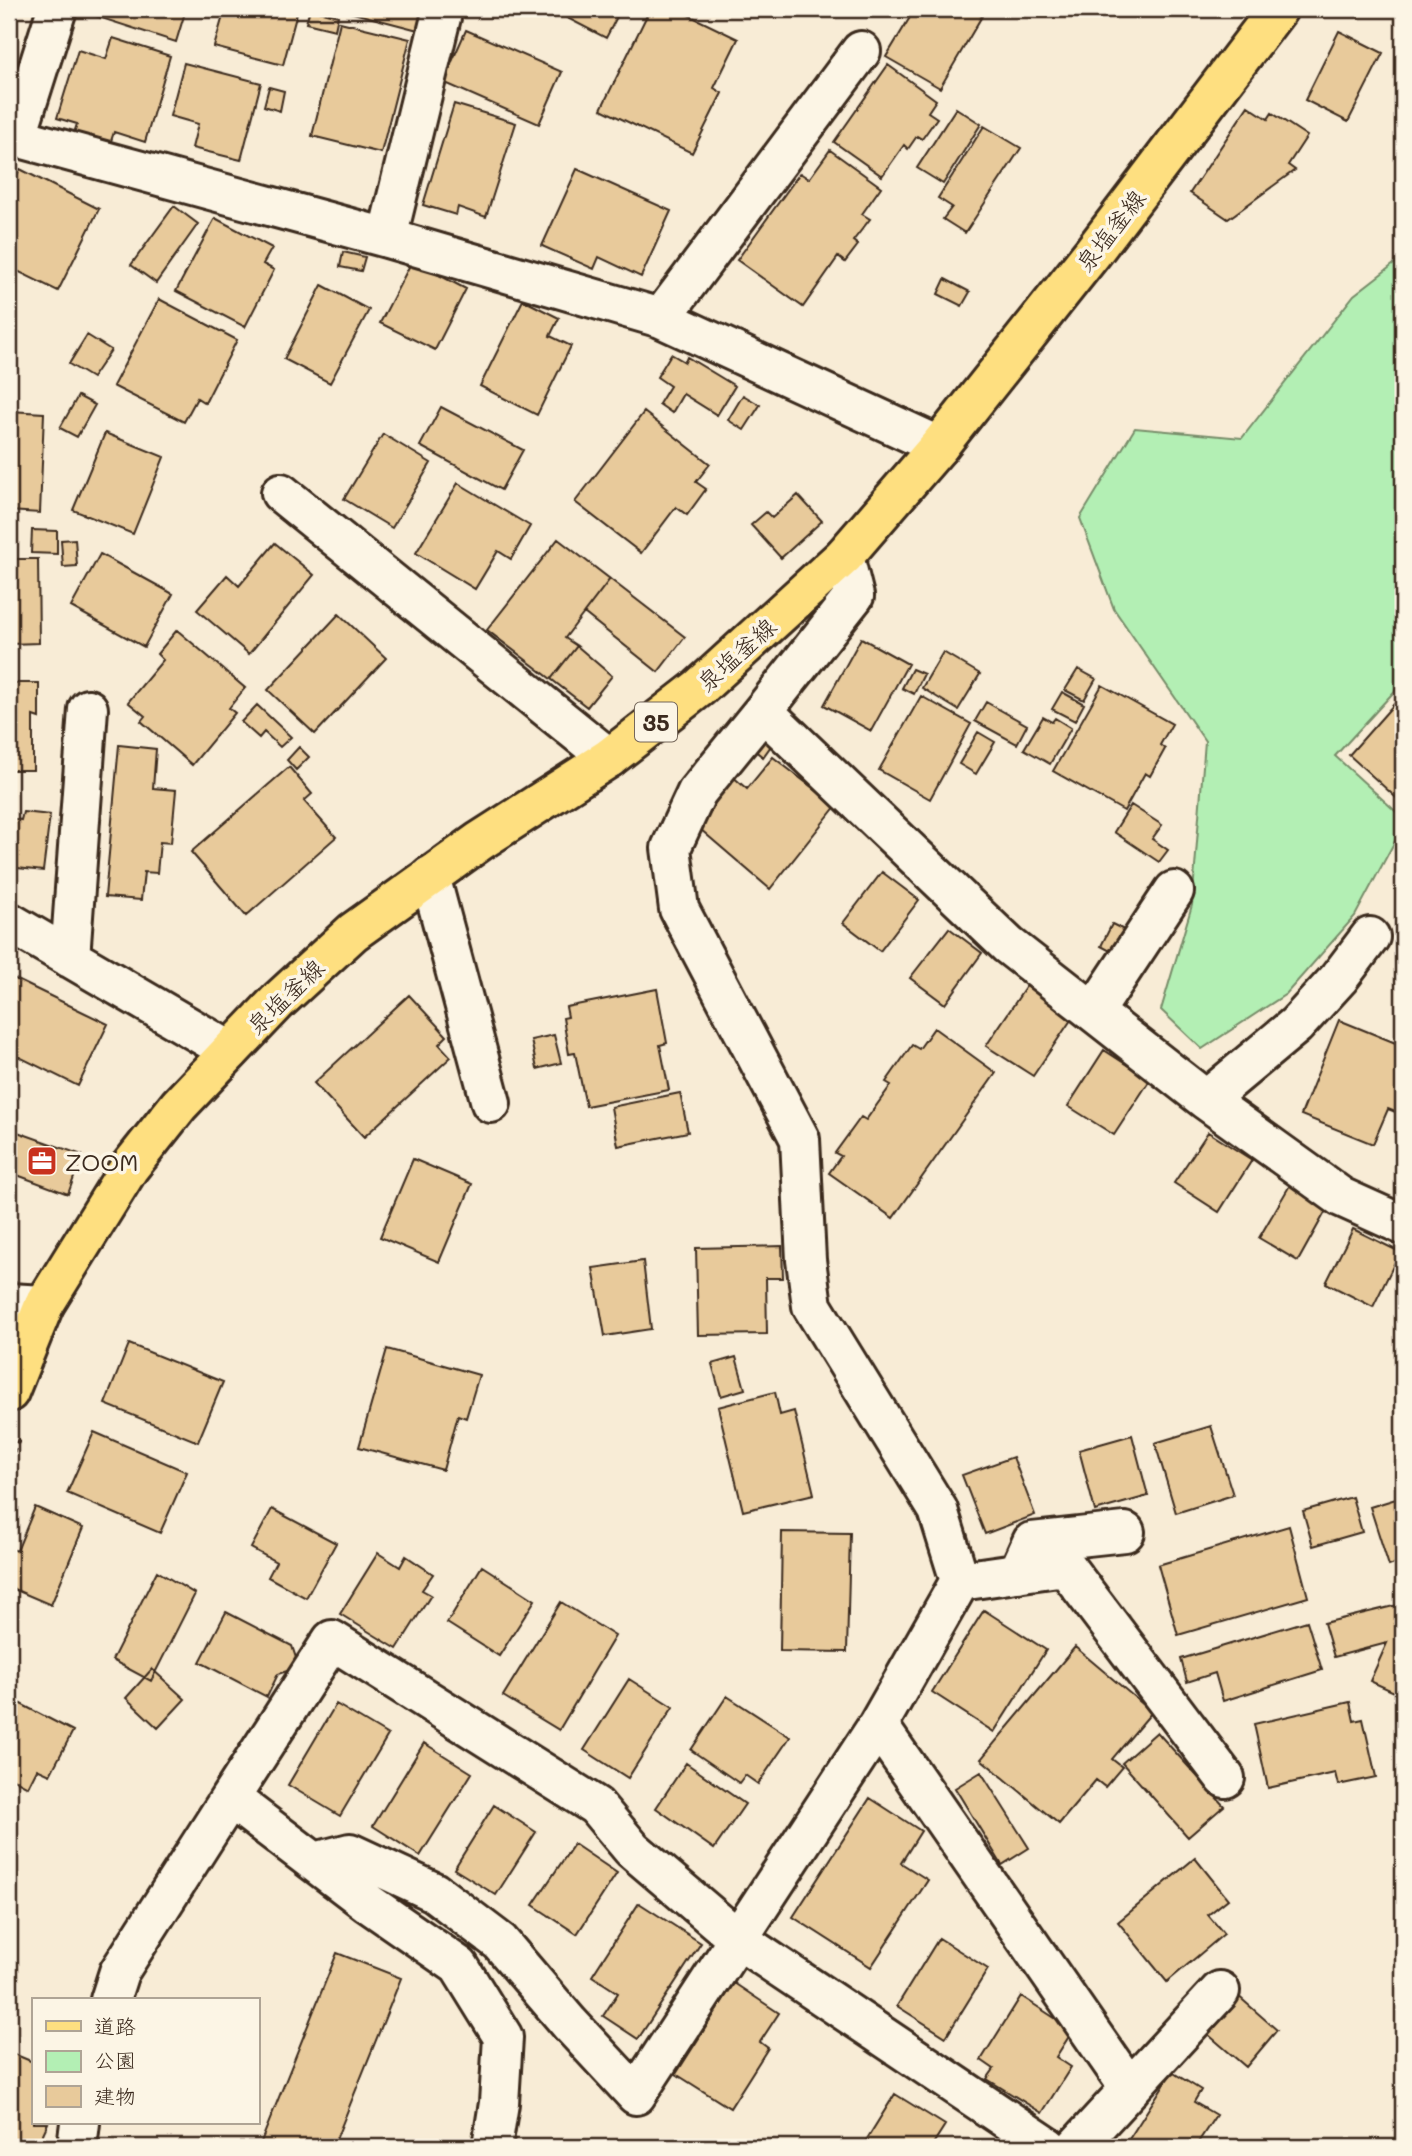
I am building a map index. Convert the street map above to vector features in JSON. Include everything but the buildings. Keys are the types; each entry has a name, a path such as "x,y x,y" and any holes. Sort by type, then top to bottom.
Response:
{"main road":[{"name":"泉塩釜線","path":"9,1392 26,1304 179,1105 279,1000 353,932 480,841 609,758 699,688 844,556 939,446 1093,252 1278,9"}],"street":[{"path":"57,9 12,137 387,238 661,318 939,446"},
{"path":"387,238 443,9"},
{"path":"661,318 861,51"},
{"path":"281,494 609,758"},
{"path":"315,1862 350,1853 434,1892 500,1942 569,2024 636,2095 878,1725 960,1581 938,1510 813,1306 806,1260 800,1139 679,908 671,848 697,792 854,596 844,556"},
{"path":"70,958 88,709"},
{"path":"763,711 1007,945 1206,1100 1341,1197 1403,1225"},
{"path":"430,876 491,1103"},
{"path":"1094,1012 1174,891"},
{"path":"9,922 230,1051"},
{"path":"1206,1100 1296,1025 1339,978 1370,937"},
{"path":"1018,1573 1032,1542 1125,1532"},
{"path":"960,1581 1065,1566 1225,1778"},
{"path":"111,1998 119,1972 332,1640 596,1806 632,1849 739,1940 1048,2147"},
{"path":"878,1725 1130,2089"},
{"path":"230,1798 368,1903 459,1966 503,2038 499,2103 492,2147"},
{"path":"1076,2147 1220,1991"},
{"path":"77,2147 80,2124"}],"green space":[{"path":"1403,257 1403,682 1335,756 1403,818 1403,826 1355,916 1286,994 1202,1049 1161,1010 1192,905 1205,741 1114,609 1080,518 1135,428 1242,438 1354,295"}],"place":[{"name":"ZOOM","path":"42,1161"}]}
